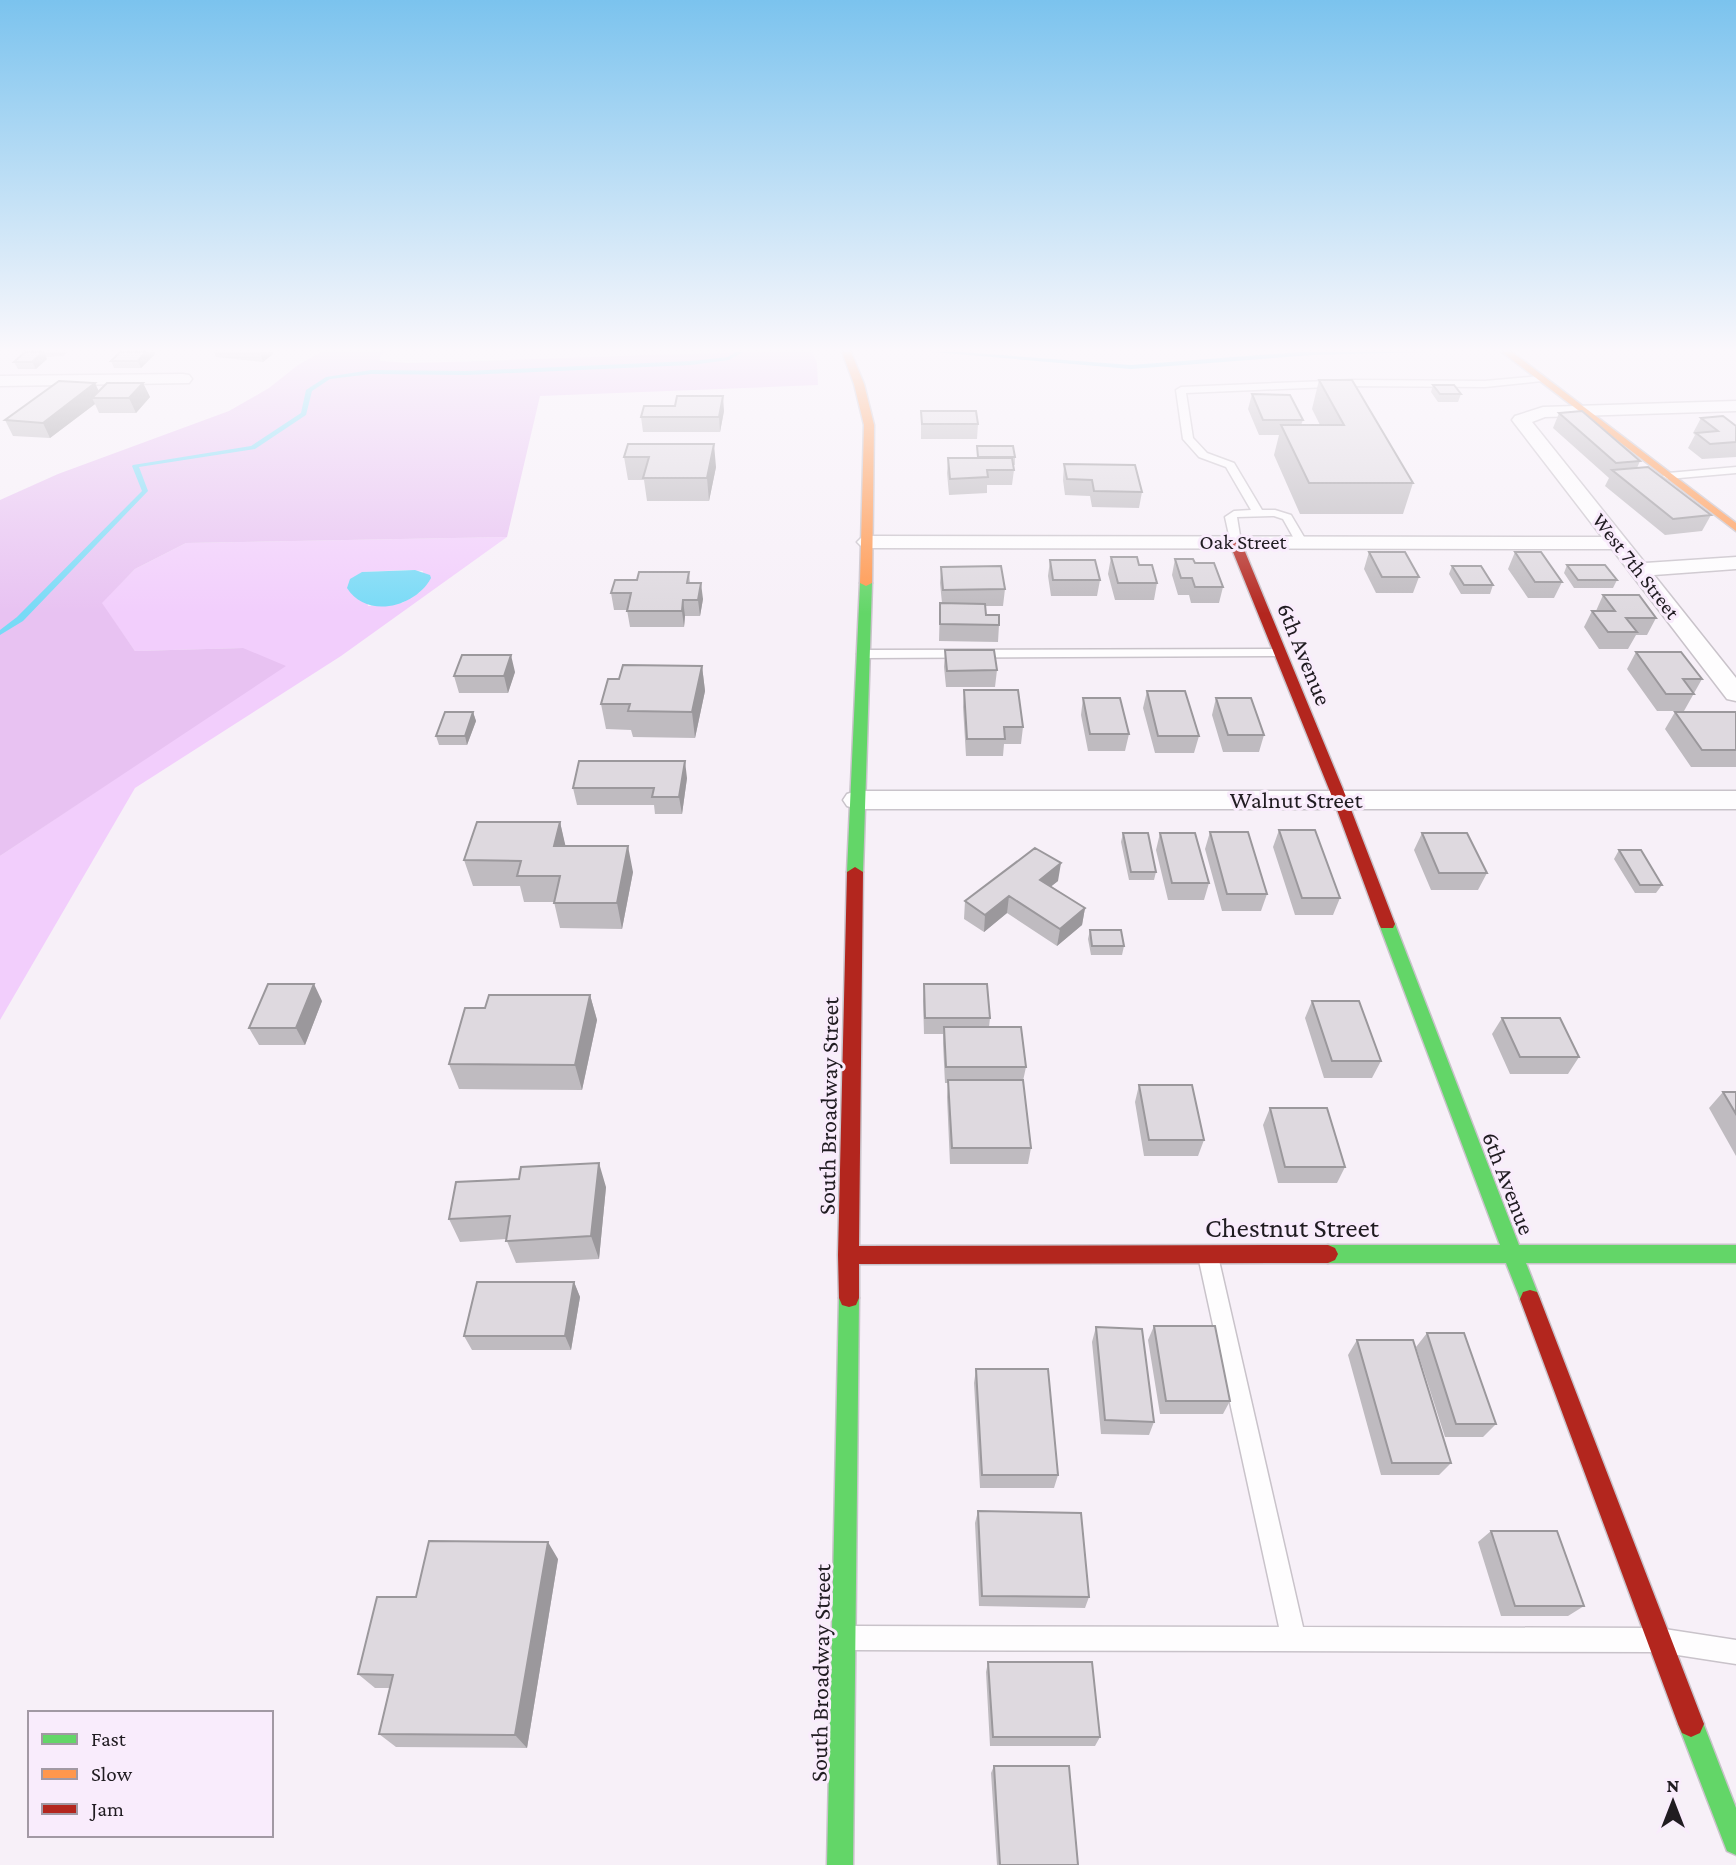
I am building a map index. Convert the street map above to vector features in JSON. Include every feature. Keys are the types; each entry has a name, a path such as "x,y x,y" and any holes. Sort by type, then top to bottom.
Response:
{"street":[{"name":"South Broadway Street","path":"840,1865 856,800 869,439"},
{"name":"West 7th Street","path":"1536,439 1736,694"},
{"path":"1619,439 1736,528"},
{"name":"Oak Street","path":"867,542 1618,543"},
{"name":"6th Avenue","path":"1235,542 1340,799 1736,1842"},
{"path":"1640,570 1736,563"},
{"name":"Walnut Street","path":"856,800 1736,800"},
{"name":"Chestnut Street","path":"848,1255 1736,1254"}],"lane":[{"path":"1188,439 1203,455 1230,465 1259,514"},
{"path":"1668,476 1736,470"},
{"path":"1235,542 1230,517 1234,514 1287,517 1301,542"},
{"path":"863,654 1280,653"},
{"path":"1207,1253 1294,1641"},
{"path":"844,1638 1658,1640 1736,1652"}],"shaded area":[{"path":"153,439 530,439 507,537 186,543 135,569 102,603 135,651 243,648 286,666 0,856 0,500 58,474"},
{"path":"507,537 341,656 135,788 0,1020 0,856 176,738 243,648 135,651 101,603 135,569 186,543","holes":["423,571 420,592 402,603 368,606 362,572"]}],"water":[{"path":"415,570 430,575 431,578 414,597 402,603 390,606 366,604 355,598 347,588 350,579 362,572"}],"building":[{"path":"1288,439 1387,439 1413,483 1309,483"},
{"path":"1589,439 1615,439 1640,461 1616,463"},
{"path":"1704,439 1736,439 1736,442 1710,444"},
{"path":"628,444 714,444 707,478 643,478 649,457 624,457"},
{"path":"977,446 1013,446 1015,457 978,457"},
{"path":"948,458 1012,458 1014,470 987,470 988,477 950,479"},
{"path":"1064,464 1135,465 1142,492 1094,491 1092,480 1067,479"},
{"path":"1648,467 1711,515 1673,519 1612,470"},
{"path":"1369,552 1405,552 1419,577 1382,577"},
{"path":"1515,552 1541,552 1562,582 1535,582"},
{"path":"1111,557 1137,557 1139,565 1152,565 1157,583 1118,583"},
{"path":"1175,559 1214,563 1223,587 1195,587 1192,578 1181,578"},
{"path":"1050,560 1095,560 1100,580 1053,580"},
{"path":"1567,565 1605,565 1617,580 1578,580"},
{"path":"1001,566 1005,589 943,590 941,567"},
{"path":"1452,566 1481,566 1493,585 1464,585"},
{"path":"639,572 689,572 687,583 701,583 698,600 683,600 682,611 627,611 631,593 611,593 615,580 637,580"},
{"path":"1603,595 1639,595 1656,618 1626,618 1637,632 1608,632 1592,611 1615,611"},
{"path":"940,603 985,604 986,615 999,615 999,625 940,624"},
{"path":"945,650 994,650 997,670 947,671"},
{"path":"1636,652 1681,652 1702,679 1683,679 1694,694 1666,694"},
{"path":"462,655 511,655 504,676 454,676"},
{"path":"623,665 702,666 692,712 628,711 630,704 601,704 608,679 619,679"},
{"path":"964,690 1018,690 1023,727 1004,727 1005,739 967,739"},
{"path":"1147,691 1185,691 1199,736 1158,736"},
{"path":"1083,698 1120,698 1129,734 1090,734"},
{"path":"1216,698 1251,698 1264,735 1228,735"},
{"path":"445,712 473,712 465,736 436,736"},
{"path":"1675,712 1736,712 1736,750 1702,750"},
{"path":"579,761 685,761 679,797 652,797 654,788 573,788"},
{"path":"477,822 560,822 554,846 628,846 617,903 554,903 560,876 517,876 521,861 464,860"},
{"path":"1279,830 1315,830 1340,898 1302,898"},
{"path":"1210,832 1248,832 1267,894 1227,894"},
{"path":"1123,833 1148,833 1156,872 1131,872"},
{"path":"1160,833 1195,833 1209,883 1172,883"},
{"path":"1422,833 1467,833 1487,873 1439,873"},
{"path":"1035,848 1061,863 1040,880 1085,908 1060,929 1009,896 985,915 965,901"},
{"path":"1619,850 1641,850 1662,885 1640,885"},
{"path":"1090,930 1121,930 1124,946 1092,946"},
{"path":"268,984 314,984 296,1028 249,1028"},
{"path":"924,984 987,984 990,1018 925,1018"},
{"path":"489,995 590,995 575,1065 449,1064 465,1008 485,1008"},
{"path":"1312,1001 1359,1001 1381,1061 1332,1061"},
{"path":"1502,1018 1560,1018 1579,1057 1520,1057"},
{"path":"944,1027 1021,1027 1026,1067 946,1067"},
{"path":"948,1080 1023,1080 1031,1148 952,1148"},
{"path":"1139,1085 1192,1085 1204,1140 1149,1140"},
{"path":"1723,1092 1736,1092 1736,1114"},
{"path":"1270,1108 1327,1108 1345,1167 1285,1167"},
{"path":"599,1163 591,1236 506,1241 510,1216 449,1219 456,1182 519,1179 521,1167"},
{"path":"477,1282 574,1282 565,1336 464,1336"},
{"path":"1154,1326 1215,1326 1230,1401 1166,1401"},
{"path":"1096,1327 1142,1329 1154,1422 1105,1420"},
{"path":"1427,1333 1464,1333 1496,1424 1456,1424"},
{"path":"1357,1340 1413,1340 1451,1463 1392,1463"},
{"path":"976,1369 1048,1369 1058,1475 982,1475"},
{"path":"978,1511 1081,1513 1089,1597 982,1596"},
{"path":"1491,1531 1557,1531 1584,1606 1515,1606"},
{"path":"429,1541 548,1542 515,1735 379,1734 393,1675 358,1674 377,1597 416,1597"},
{"path":"988,1662 1092,1662 1100,1737 993,1737"},
{"path":"994,1766 1069,1766 1078,1865 1000,1865"}],"waterway":[{"path":"0,633 20,619 145,491 135,466 253,448 266,439"}],"traffic: fast":[{"path":"855,872 866,583"},
{"path":"1387,924 1530,1299"},
{"path":"1328,1254 1736,1254"},
{"path":"840,1865 849,1298"},
{"path":"1691,1724 1736,1842"}],"traffic: slow":[{"path":"866,583 869,439"},
{"path":"1620,439 1736,528"}],"traffic: jam":[{"path":"1235,542 1340,799 1387,924"},
{"path":"849,1298 855,872"},
{"path":"848,1255 1328,1254"},
{"path":"1530,1299 1691,1724"}]}
